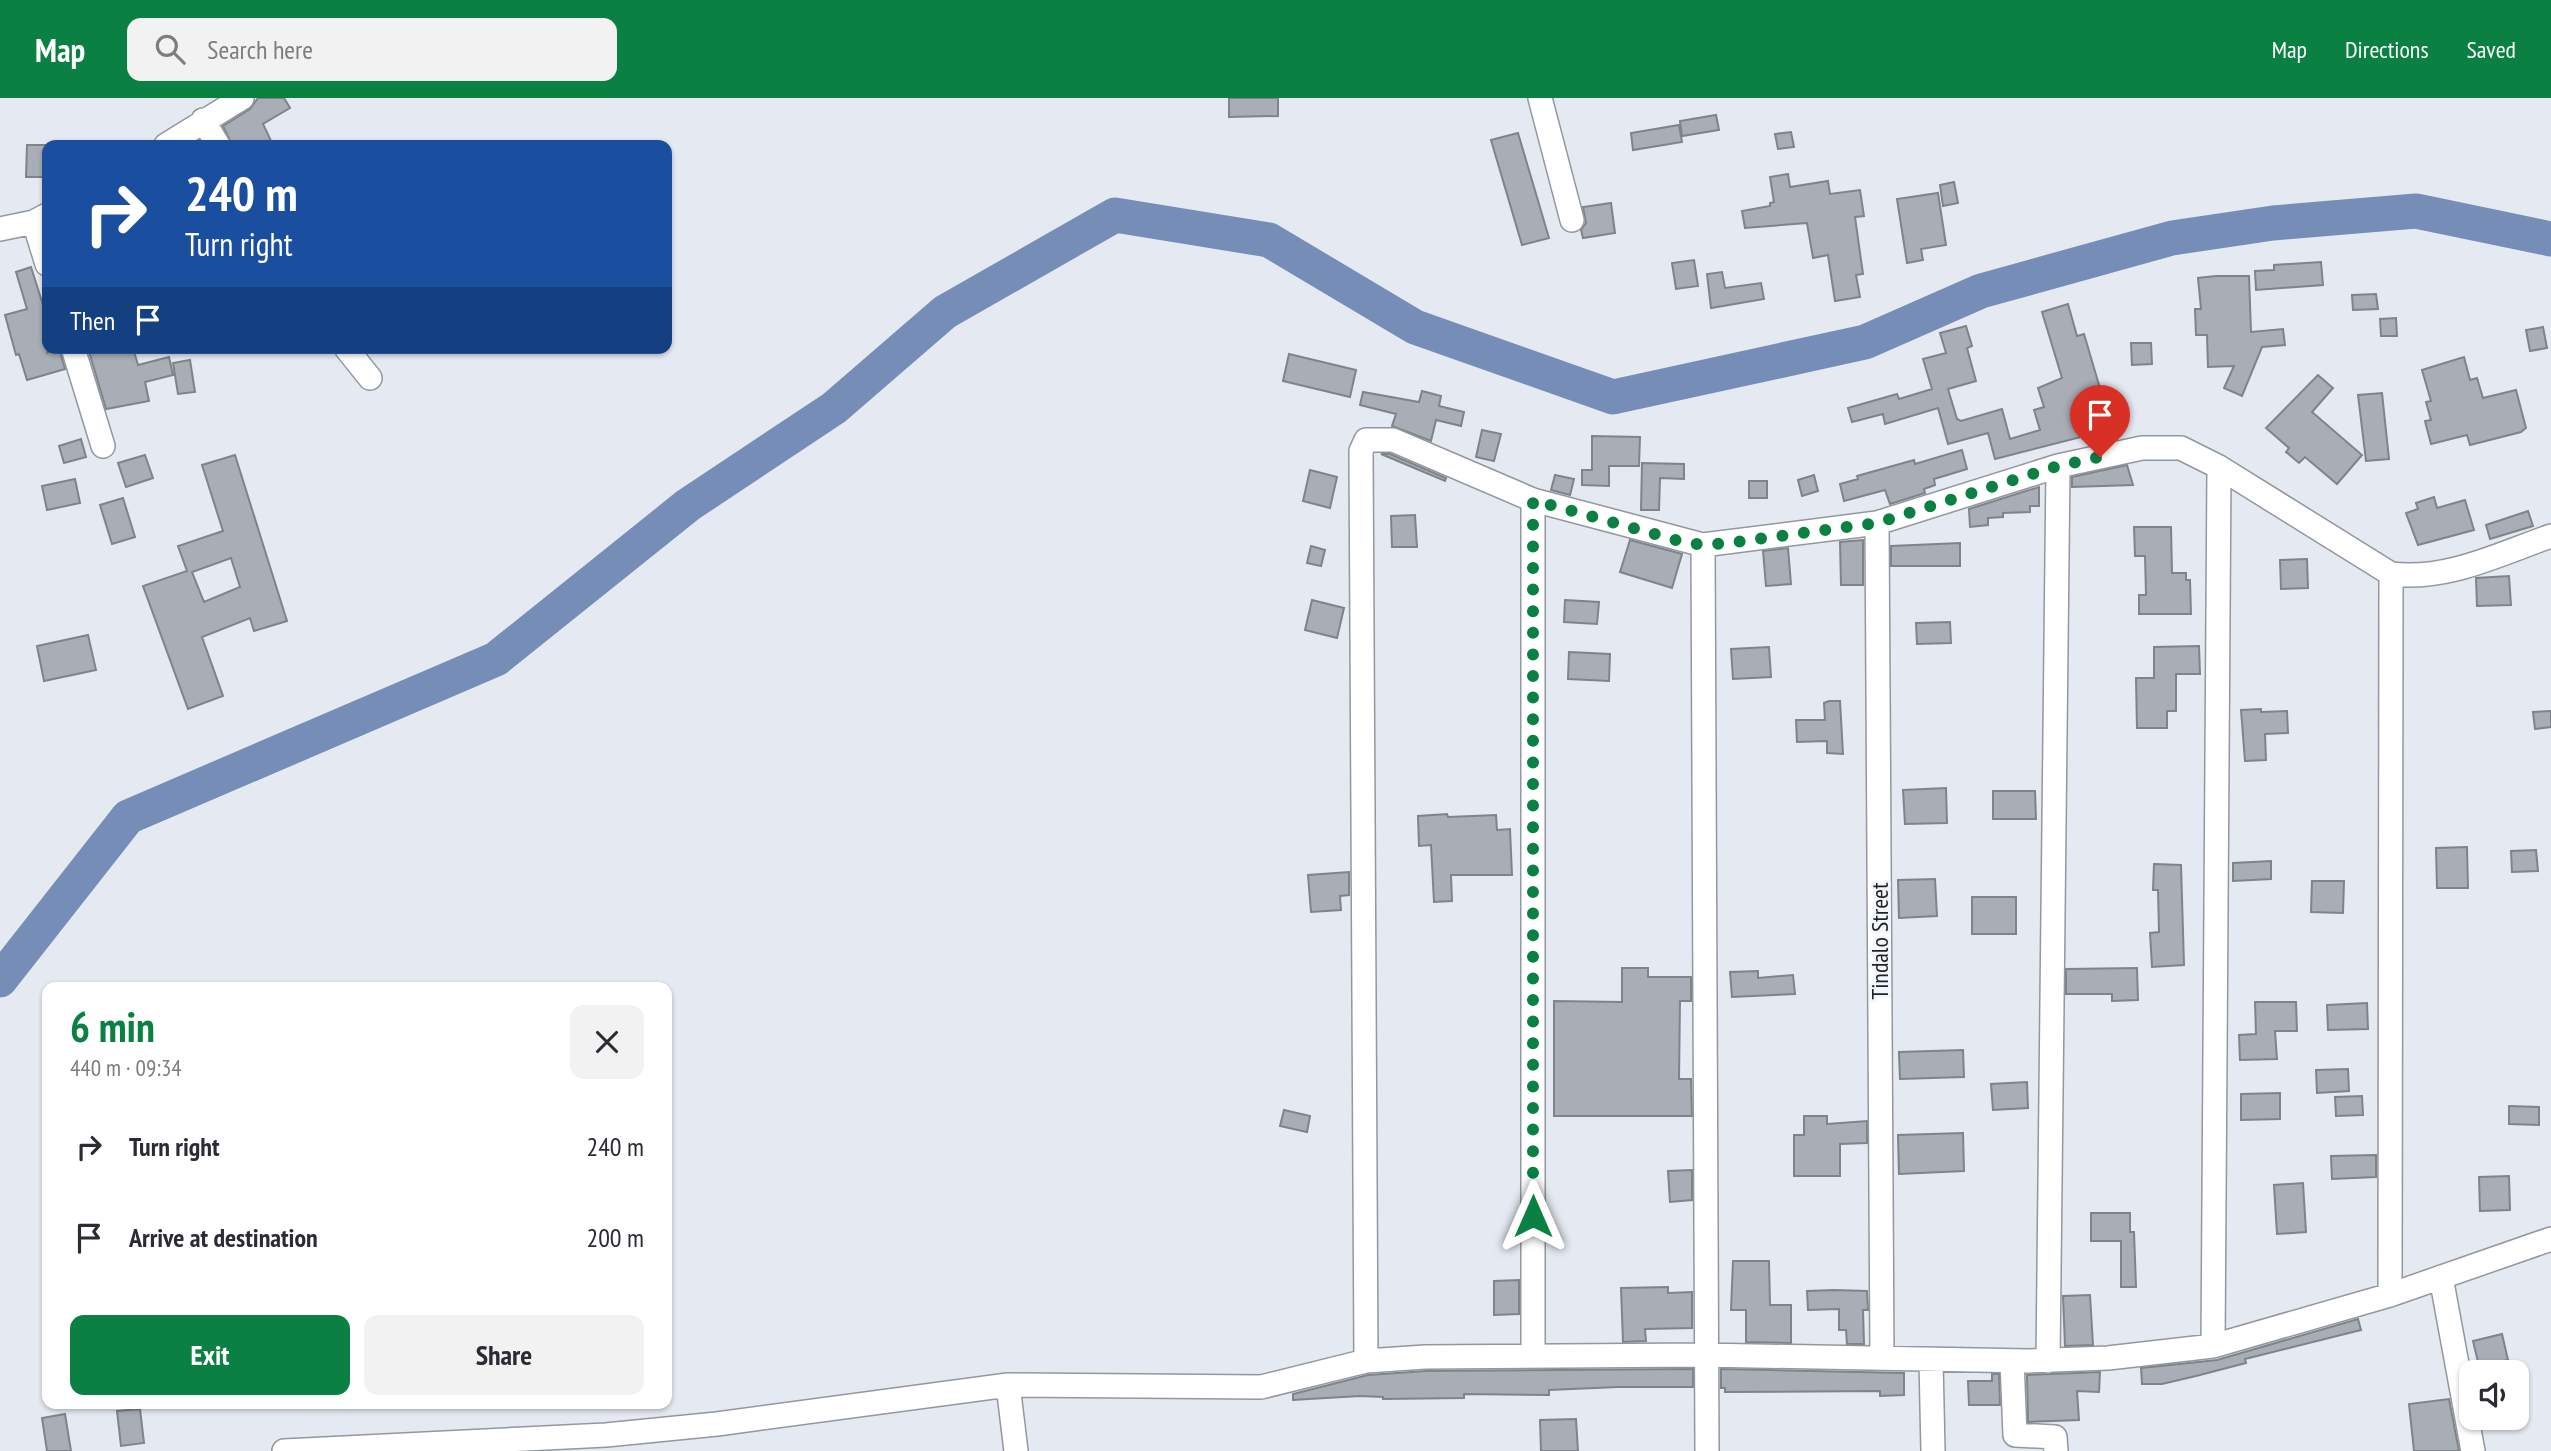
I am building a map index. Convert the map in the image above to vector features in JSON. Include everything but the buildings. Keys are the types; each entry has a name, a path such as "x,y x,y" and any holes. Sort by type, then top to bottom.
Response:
{"street":[{"path":"173,140 242,98"},
{"path":"1540,98 1572,220"},
{"path":"203,120 215,140"},
{"path":"0,229 41,219"},
{"path":"75,354 103,446"},
{"path":"351,354 370,378"},
{"path":"1366,1361 1360,451 1366,440 1394,440 1533,500 1703,545 1877,523 2058,466 2142,447 2181,448 2219,467 2391,574 2414,577 2441,575 2551,536"},
{"path":"2048,1361 2058,466"},
{"path":"2213,1346 2219,467"},
{"path":"1533,500 1533,1354"},
{"name":"Tindalo Street","path":"1877,523 1882,1358"},
{"path":"1703,545 1704,1355 1707,1451"},
{"path":"2390,1294 2391,574"},
{"path":"285,1451 620,1434 716,1424 1008,1385 1261,1387 1366,1361 1533,1354 2048,1361 2213,1346 2390,1294 2551,1238"},
{"path":"2441,1277 2473,1451"},
{"path":"1931,1361 1933,1451"},
{"path":"2012,1361 2015,1435 2055,1437 2056,1451"},
{"path":"1008,1385 1016,1451"}],"waterway":[{"path":"0,980 128,817 496,659 688,505 834,408 945,312 1115,215 1269,240 1415,327 1613,397 1865,342 1981,291 2172,238 2273,223 2416,211 2551,239"}],"route":[{"path":"1533,1216 1533,500 1683,542 1703,545 1877,523 2058,466 2100,457"}]}
